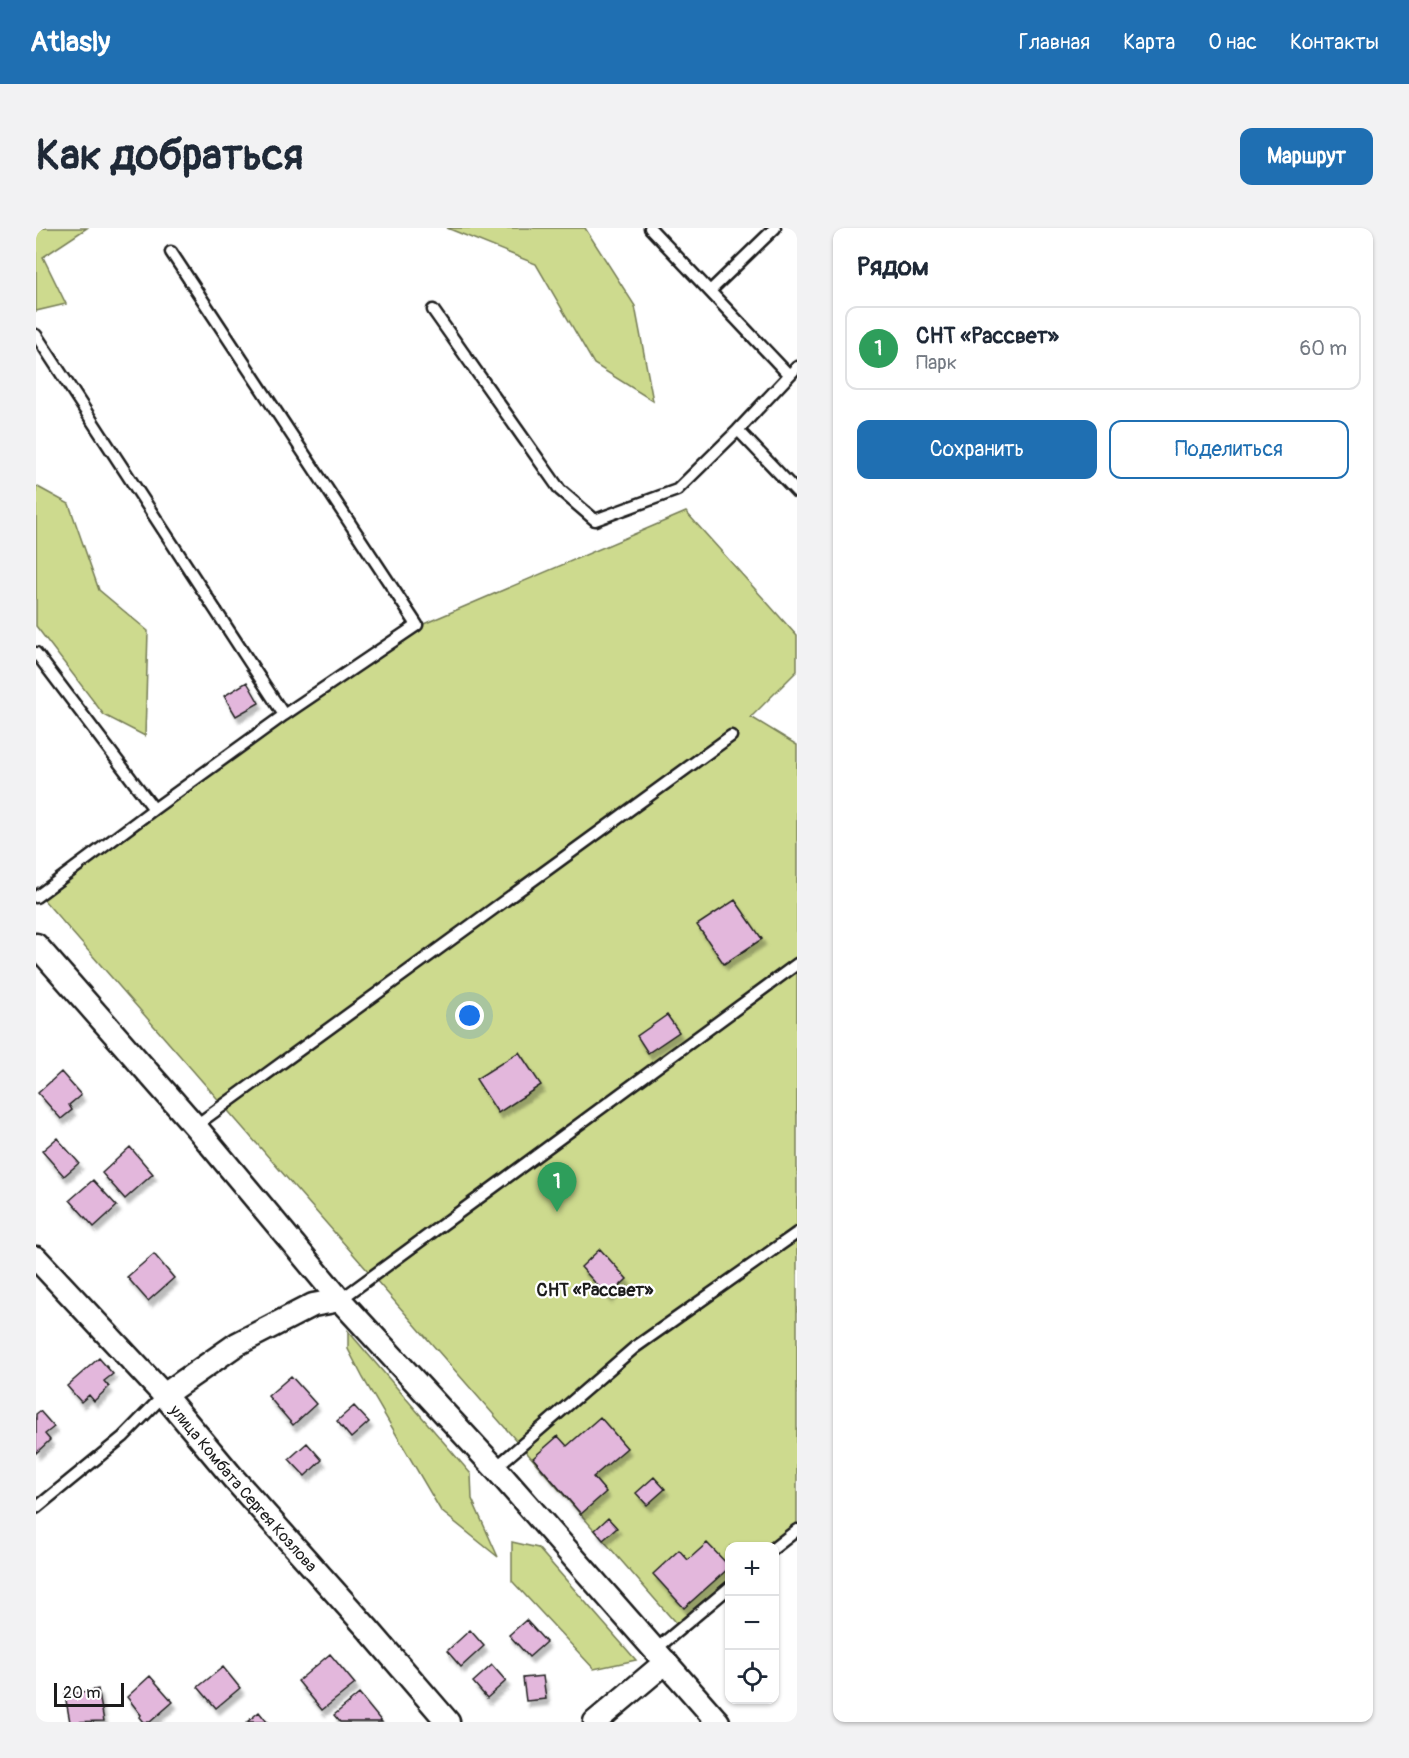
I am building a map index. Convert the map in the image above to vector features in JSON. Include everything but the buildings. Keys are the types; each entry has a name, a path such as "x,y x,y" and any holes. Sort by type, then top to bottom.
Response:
{"street":[{"path":"36,945 195,1126 340,1300 495,1468 718,1722"},
{"name":"улица Комбата Сергея Козлова","path":"36,1258 164,1395 234,1479 448,1722"},
{"path":"164,1395 237,1344 313,1305 340,1300"},
{"path":"595,1722 661,1656"}],"lane":[{"path":"650,228 789,375"},
{"path":"710,291 775,228"},
{"path":"36,897 154,808 284,715 417,625 171,252"},
{"path":"433,310 560,490 595,520 677,490 738,430 797,366"},
{"path":"36,335 284,715"},
{"path":"738,430 797,492"},
{"path":"36,653 154,808"},
{"path":"195,1126 731,736"},
{"path":"340,1300 797,964"},
{"path":"495,1468 634,1348 797,1233"},
{"path":"36,1508 123,1437 164,1395"},
{"path":"779,1544 797,1530"},
{"path":"661,1656 725,1591"}],"green space":[{"path":"36,228 87,228 43,257 66,304 36,311"},
{"path":"447,228 585,228 635,306 653,401 594,364 536,264"},
{"path":"36,486 69,504 99,590 148,631 145,736 104,715 36,626"},
{"name":"СНТ «Рассвет»","path":"686,512 797,636 797,671 751,717 797,745 797,1533 779,1543 725,1542 725,1591 680,1628 36,891 419,626"},
{"path":"348,1331 471,1474 472,1499 498,1557 441,1511 348,1349"},
{"path":"512,1542 538,1548 636,1660 594,1669 512,1581"}],"place":[{"name":"СНТ «Рассвет»","path":"557,1212"}],"district":[{"name":"СНТ «Рассвет»","path":"595,1290"}]}
